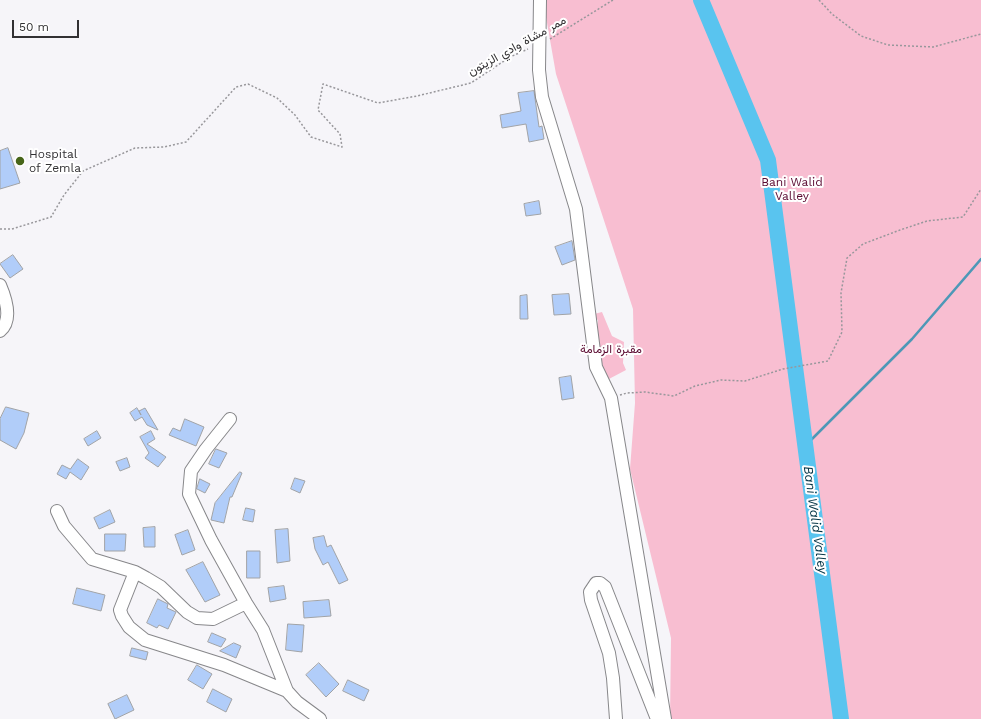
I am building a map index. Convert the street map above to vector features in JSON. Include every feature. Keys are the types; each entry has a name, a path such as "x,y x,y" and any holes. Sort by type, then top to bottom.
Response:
{"street":[{"path":"540,0 539,70 542,97 576,209 588,292 596,367 611,398 665,719"},
{"path":"0,285 4,294 7,310 7,321 0,331"},
{"path":"230,419 206,449 191,471 190,494 210,540 263,630 287,690 297,702 320,719"},
{"path":"57,511 64,526 92,559 135,572 161,587 187,612 197,618 213,619 246,603"},
{"path":"135,572 120,610 129,627 145,640 224,665 287,690"},
{"path":"616,719 614,678 609,653 591,600 590,592 596,583 600,583 605,587 656,719"}],"path":[{"name":"ممر مشاة وادي الزيتون","path":"0,229 12,229 51,217 64,195 83,171 135,148 164,147 186,142 236,87 248,84 277,98 295,115 312,137 342,147 340,134 318,110 323,84 378,103 417,96 471,83 510,57 560,33 613,0"},
{"path":"819,0 832,14 861,36 888,45 933,47 981,34"},
{"path":"611,398 627,393 645,392 674,396 695,386 721,380 745,381 783,369 828,361 842,332 841,293 847,258 863,244 900,230 927,221 963,216 981,189"}],"green space":[{"name":"Bani Walid Valley","path":"543,0 981,0 981,719 670,719 671,638 630,469 635,403 633,309 556,74"},
{"name":"مقبرة الزمامة","path":"602,312 612,336 624,342 623,363 626,370 607,380 595,340 598,320 594,318 594,314"}],"building":[{"path":"534,91 539,127 542,126 544,139 529,142 526,124 502,128 500,115 521,111 518,93"},
{"path":"8,148 20,183 0,189 0,151"},
{"path":"539,201 541,214 526,216 524,204"},
{"path":"572,241 575,260 562,265 555,247"},
{"path":"13,255 23,269 10,278 0,264"},
{"path":"569,294 571,314 554,315 552,295"},
{"path":"527,295 528,319 520,319 520,296"},
{"path":"571,376 574,398 562,400 559,378"},
{"path":"6,407 29,413 24,433 16,449 0,440 0,419"},
{"path":"137,408 141,415 139,411 145,408 158,430 147,425 142,417 135,421 130,413"},
{"path":"185,419 204,427 196,446 169,435 173,428 180,431"},
{"path":"97,431 101,438 88,446 84,439"},
{"path":"151,431 155,439 147,444 166,457 158,467 145,458 149,453 140,437"},
{"path":"216,449 227,453 219,468 209,464"},
{"path":"127,458 130,467 120,471 116,462"},
{"path":"78,459 89,467 81,480 70,472 66,479 57,474 62,465 70,469"},
{"path":"240,472 242,473 232,497 230,497 224,523 211,520 215,503"},
{"path":"295,478 305,481 300,493 291,489"},
{"path":"200,479 210,484 205,493 197,489"},
{"path":"246,508 255,510 253,522 243,520"},
{"path":"110,510 115,522 99,529 94,518"},
{"path":"155,527 155,547 144,547 143,528"},
{"path":"288,529 290,561 277,563 275,530"},
{"path":"188,530 195,550 182,555 175,535"},
{"path":"105,534 126,534 125,551 105,551"},
{"path":"324,536 327,547 331,545 348,580 339,584 328,562 323,565 315,549 313,538"},
{"path":"247,551 260,551 260,578 247,578"},
{"path":"203,562 220,595 205,602 186,570"},
{"path":"284,586 286,599 270,602 268,588"},
{"path":"77,588 105,595 101,611 73,604"},
{"path":"158,599 168,604 167,608 176,612 168,629 159,625 157,628 147,623"},
{"path":"329,600 331,616 304,618 303,602"},
{"path":"288,624 304,625 302,652 286,650"},
{"path":"212,633 226,639 221,647 208,642"},
{"path":"234,643 241,646 236,658 220,651"},
{"path":"132,648 148,652 146,660 130,656"},
{"path":"319,663 339,684 326,697 306,675"},
{"path":"197,665 212,674 203,689 188,680"},
{"path":"348,680 369,690 364,701 343,691"},
{"path":"213,689 232,699 226,712 207,702"},
{"path":"127,695 134,710 115,719 108,704"}],"waterway":[{"name":"Bani Walid Valley","path":"701,0 768,160 841,719"},
{"path":"805,446 912,339 981,259"}],"place":[{"name":"Hospital of Zemla","path":"20,161"}]}
